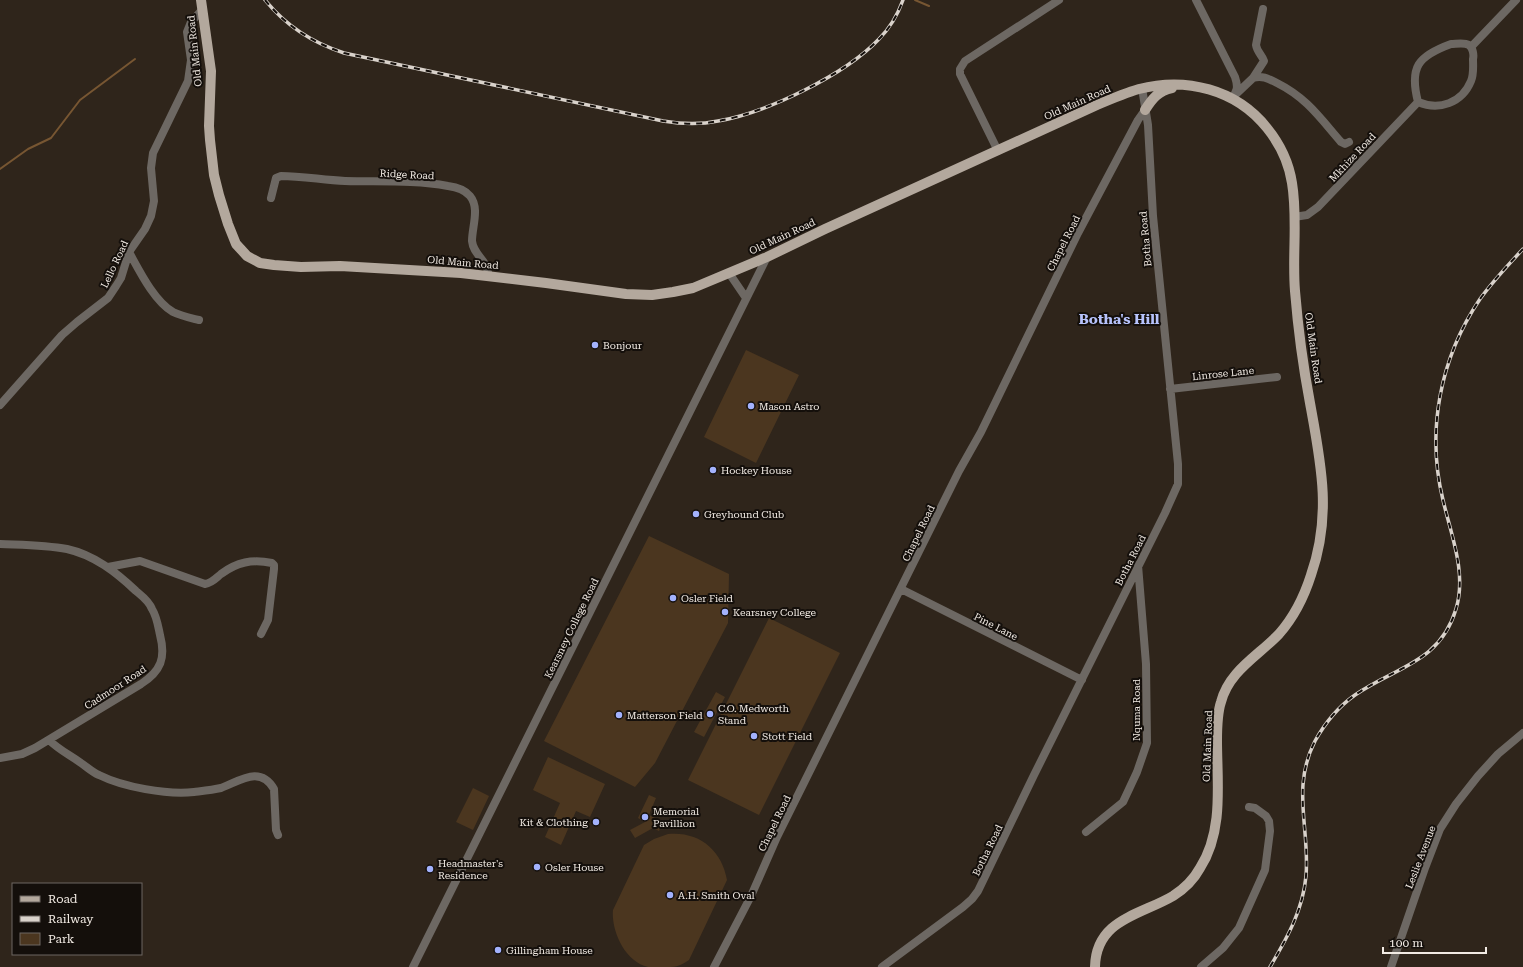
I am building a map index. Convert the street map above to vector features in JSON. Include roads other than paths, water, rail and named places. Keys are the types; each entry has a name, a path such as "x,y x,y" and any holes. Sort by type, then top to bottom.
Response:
{"main road":[{"name":"Old Main Road","path":"202,5 211,71 209,126 214,175 228,224 236,244 247,256 260,263 274,265 301,267 340,266 489,276 626,294 652,295 693,288 767,257 825,229 1125,93 1142,88 1162,85 1187,84 1221,92 1242,105 1263,123 1280,147 1286,160 1292,182 1294,198 1294,287 1300,340 1317,439 1324,505 1324,521 1318,554 1298,608 1279,634 1237,673 1229,683 1221,700 1217,735 1217,795 1214,831 1212,842 1201,867 1183,888 1173,896 1125,918 1109,931 1098,950 1095,967"},
{"path":"1145,110 1154,96 1160,92 1187,84"}],"street":[{"path":"998,151 960,74 960,69 966,61 987,46 1059,0"},
{"path":"1196,0 1235,77 1237,90 1236,94 1231,99"},
{"path":"1471,47 1516,0"},
{"name":"Lello Road","path":"0,405 71,326 108,298 121,278 129,252 145,229 151,216 154,201 151,168 153,153 188,81 190,60 187,32 191,22 202,5"},
{"path":"1231,99 1253,78 1264,61 1263,57 1257,51 1256,45 1263,9"},
{"path":"1451,44 1469,45 1474,56 1472,80 1464,93 1452,103 1439,106 1428,106 1418,102 1415,90 1415,79 1416,68 1419,63 1426,56 1437,49 1451,44"},
{"path":"1253,78 1258,76 1264,77 1299,96 1310,106 1341,142 1346,144 1349,142"},
{"name":"Botha Road","path":"882,967 964,907 976,895 1178,484 1178,464 1153,216 1148,125 1142,88"},
{"name":"Mkhize Road","path":"1294,217 1307,215 1318,207 1418,102"},
{"name":"Chapel Road","path":"714,967 751,896 777,837 960,471 981,432 1078,233 1138,120 1145,110"},
{"name":"Ridge Road","path":"271,198 276,178 281,176 325,180 408,183 448,186 460,189 471,198 474,203 475,210 472,243 474,250 486,265 489,276"},
{"path":"129,252 142,276 165,306 178,314 199,320"},
{"name":"Kearsney College Road","path":"413,967 767,257"},
{"path":"729,273 746,298"},
{"name":"Linrose Lane","path":"1170,389 1277,377"},
{"name":"Cadmoor Road","path":"0,544 66,549 86,556 108,567 131,586 147,601 152,608 156,619 163,653 160,665 153,675 145,682 30,751 0,758"},
{"path":"108,567 140,561 205,584 211,582 232,566 239,563 256,560 272,563 274,565 274,569 268,620 261,634"},
{"name":"Nquma Road","path":"1086,832 1123,802 1137,772 1147,743 1146,664 1138,565"},
{"name":"Pine Lane","path":"901,589 1082,680"},
{"name":"Leslie Avenue","path":"1391,967 1440,829 1456,804 1478,776 1498,754 1523,733"},
{"path":"49,740 58,749 99,775 115,781 151,790 181,793 192,792 219,788 252,776 263,777 274,789 276,830 278,836"},
{"path":"1201,967 1234,936 1265,870 1270,832 1269,821 1262,813 1249,807"}],"waterway":[{"path":"915,0 929,6"},
{"path":"0,169 28,149 51,138 80,100 135,59"}],"railway":[{"path":"265,0 291,26 311,39 344,53 663,121 690,124 718,121 759,110 826,79 864,53 879,39 893,21 903,0"},
{"path":"1270,967 1293,923 1302,900 1307,858 1303,808 1304,775 1308,758 1315,741 1332,716 1355,695 1428,653 1449,627 1456,609 1460,582 1459,568 1454,540 1443,500 1438,474 1436,448 1440,396 1446,370 1466,322 1485,292 1523,249"}],"place":[{"name":"Bonjour","path":"595,345"},
{"name":"Mason Astro","path":"751,406"},
{"name":"Hockey House","path":"713,470"},
{"name":"Greyhound Club","path":"696,514"},
{"name":"Osler Field","path":"673,598"},
{"name":"Kearsney College","path":"725,612"},
{"name":"C.O. Medworth Stand","path":"710,714"},
{"name":"Matterson Field","path":"619,715"},
{"name":"Stott Field","path":"754,736"},
{"name":"Memorial Pavillion","path":"645,817"},
{"name":"Kit & Clothing","path":"596,822"},
{"name":"Osler House","path":"537,867"},
{"name":"Headmaster's Residence","path":"430,869"},
{"name":"A.H. Smith Oval","path":"670,895"},
{"name":"Gillingham House","path":"498,950"}],"district":[{"name":"Botha's Hill","path":"1119,319"}]}
